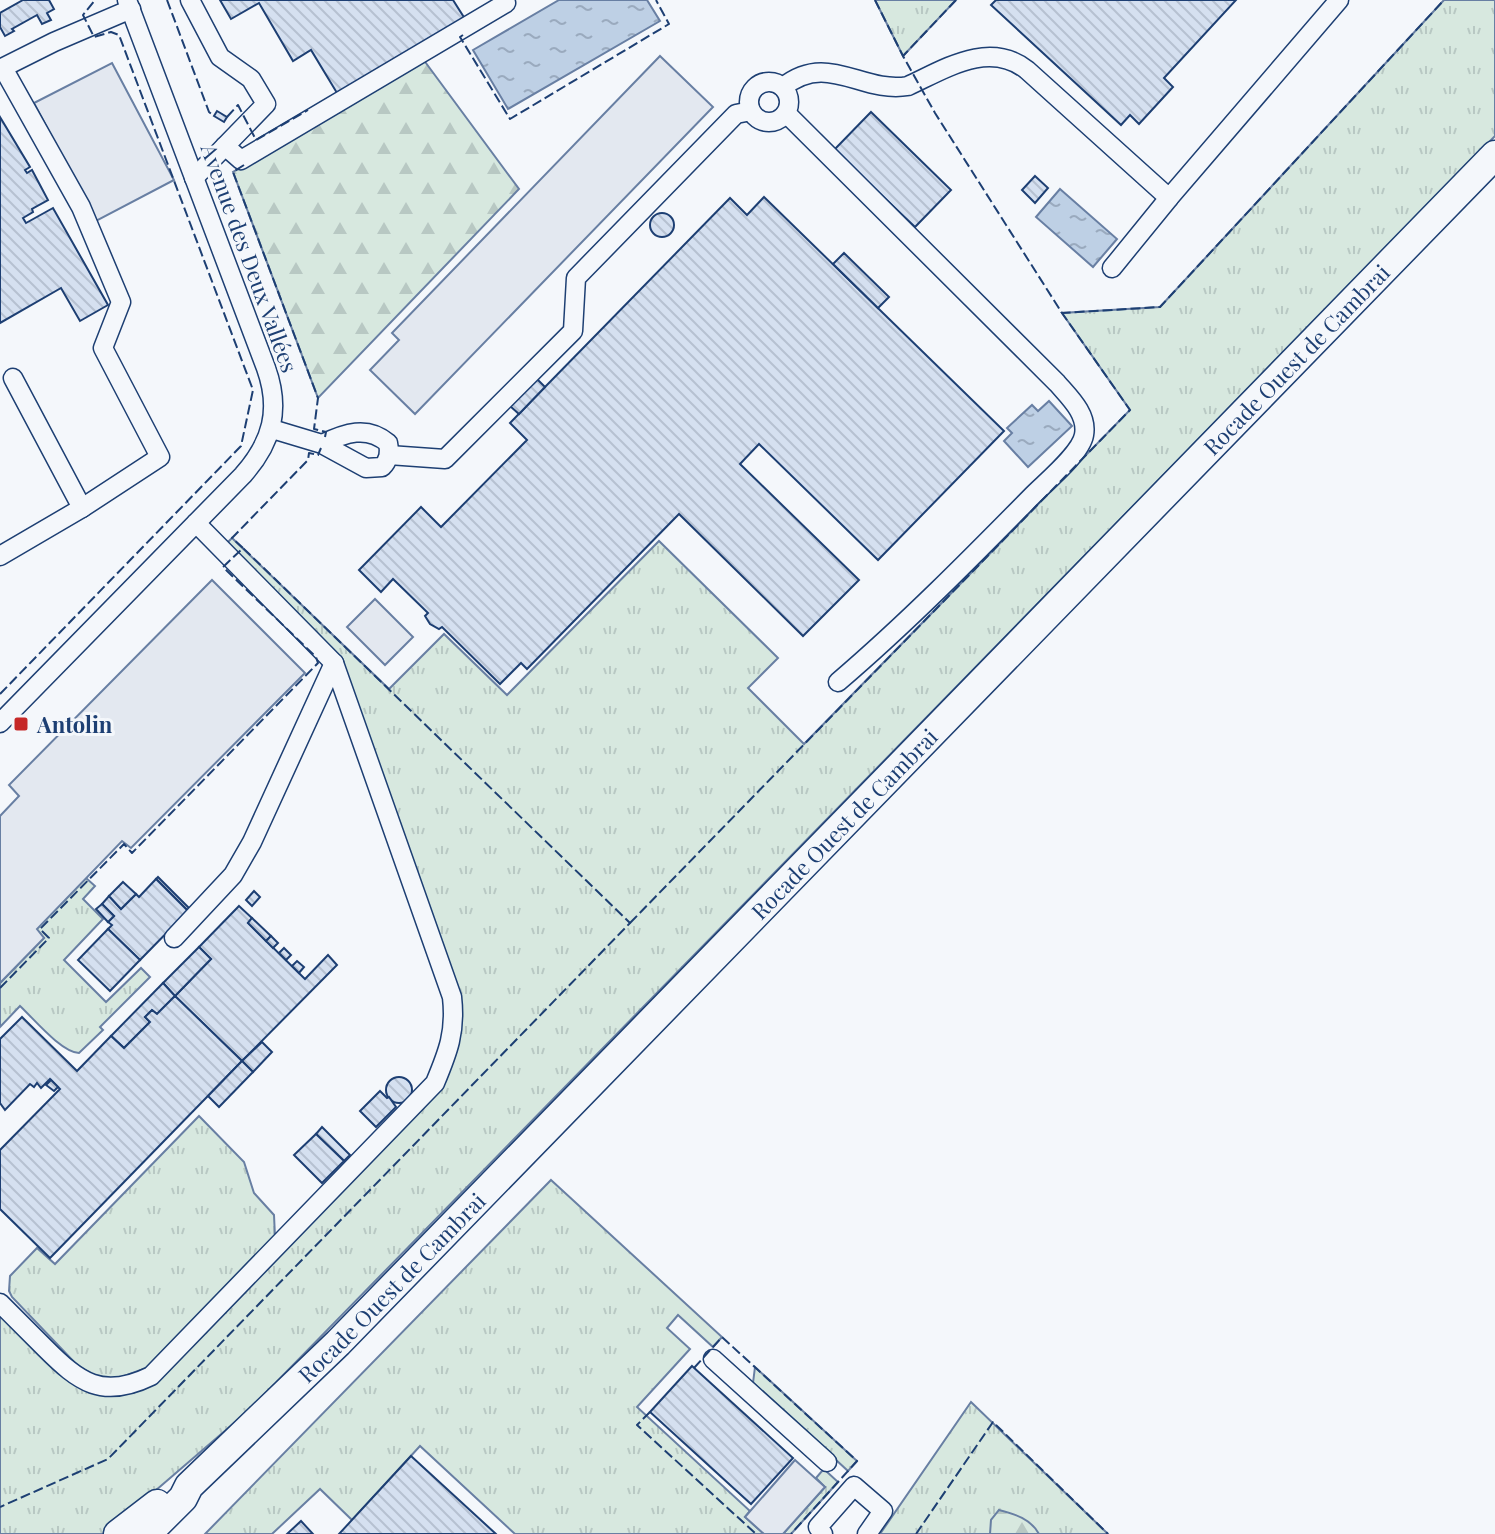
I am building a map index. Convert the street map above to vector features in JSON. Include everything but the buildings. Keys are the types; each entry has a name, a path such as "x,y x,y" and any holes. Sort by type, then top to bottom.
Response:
{"highway":[{"name":"Rocade Ouest de Cambrai","path":"147,1534 183,1498 189,1486 338,1343 1495,155"},
{"name":"Rocade Ouest de Cambrai","path":"118,1534 176,1491 189,1486"}],"street":[{"path":"190,0 220,57 251,79 266,104 194,178"},
{"path":"1112,268 1339,0"},
{"path":"225,146 241,160 506,3"},
{"path":"0,556 160,457 103,348 121,302 81,207 2,68 129,5"},
{"name":"Avenue des Deux Vallées","path":"0,723 250,468 272,429 275,406 270,377 129,5"},
{"path":"783,87 803,76 828,72 849,75 878,87 897,88 969,59 991,56 1011,60 1027,70 1169,198"},
{"path":"772,82 783,87 789,100 786,113 771,122 759,119 751,111 749,98 760,84 772,82"},
{"path":"389,455 445,459 573,331 576,278 736,114 751,111"},
{"path":"786,113 1057,383 1084,419 1085,430 1078,449 901,628 838,682"},
{"path":"13,378 82,508"},
{"path":"272,429 322,444 366,468 382,467 389,455 388,443 369,432 346,434 322,444"},
{"path":"0,1303 74,1377 99,1386 120,1386 151,1376 435,1083 449,1049 455,1021 452,997 334,663 196,523"},
{"path":"174,938 233,875 252,842 334,663"},
{"path":"713,1359 827,1462"},
{"path":"823,1534 818,1527 854,1486 883,1511 867,1534"}],"green space":[{"path":"875,0 956,0 903,56"},
{"path":"1444,0 1495,0 1495,136 248,1411 105,1534 0,1534 0,1310 64,1375 120,1394 443,1083 459,1041 461,1019 458,996 350,683 222,548 232,538 389,689 444,634 507,695 659,541 778,658 748,688 804,744 1130,410 1062,313 1160,307"},
{"path":"423,59 519,189 318,398 233,172"},
{"path":"86,878 95,886 83,899 103,919 64,960 106,1002 141,968 150,977 100,1027 103,1030 79,1053 56,1041 20,1006 0,1027 0,983 44,938 36,929"},
{"path":"199,1116 244,1162 254,1193 274,1215 275,1237 149,1367 116,1379 97,1377 77,1365 12,1297 9,1291 10,1276 37,1248 55,1264"},
{"path":"551,1180 722,1337 713,1347 678,1315 667,1328 690,1349 637,1407 750,1511 745,1517 764,1534 515,1534 420,1446 352,1520 320,1489 272,1534 205,1534"},
{"path":"755,1367 857,1461 848,1471 753,1383"},
{"path":"971,1402 1108,1534 880,1534"},
{"path":"822,1471 838,1482 791,1534 783,1534 825,1487 816,1478"},
{"path":"999,1510 1027,1521 1039,1534 990,1534 991,1520"}],"shaded area":[{"path":"660,56 713,107 415,414 370,370 399,340 392,333"},
{"path":"112,63 174,180 96,221 34,103"},
{"path":"212,580 305,673 131,848 122,841 37,929 44,938 0,983 0,816 19,796 9,785"},
{"path":"375,599 413,637 385,665 347,627"},
{"path":"795,1460 825,1487 783,1534 764,1534 745,1517"}],"water":[{"path":"559,0 647,0 660,21 508,109 473,50"},
{"path":"1060,189 1117,239 1093,267 1036,217"},
{"path":"1049,401 1072,426 1028,467 1004,441 1012,433 1007,428 1032,405 1038,411"}],"fence":[{"path":"0,694 241,446 253,390 119,35 111,32 94,37 83,15 95,0"},
{"path":"167,0 209,112 214,116"},
{"path":"463,35 460,37 510,119 669,24 656,0"},
{"path":"875,0 903,56"},
{"path":"956,0 903,56 935,113 1062,313 1160,307 1444,0"},
{"path":"227,117 238,105 256,140 308,110"},
{"path":"244,165 233,172 318,398 314,429 326,432 325,437"},
{"path":"630,923 1130,410 1062,313"},
{"path":"243,548 232,538 308,460 309,453 318,455 321,448"},
{"path":"0,988 49,938 40,929 124,844 132,853 318,663 316,657 223,567 243,548 630,923 108,1459 0,1507"},
{"path":"694,1368 722,1337 857,1461 791,1534"},
{"path":"650,1412 637,1425 756,1534"},
{"path":"916,1534 993,1422 1108,1534"}],"place":[{"name":"Antolin","path":"21,724"}]}
